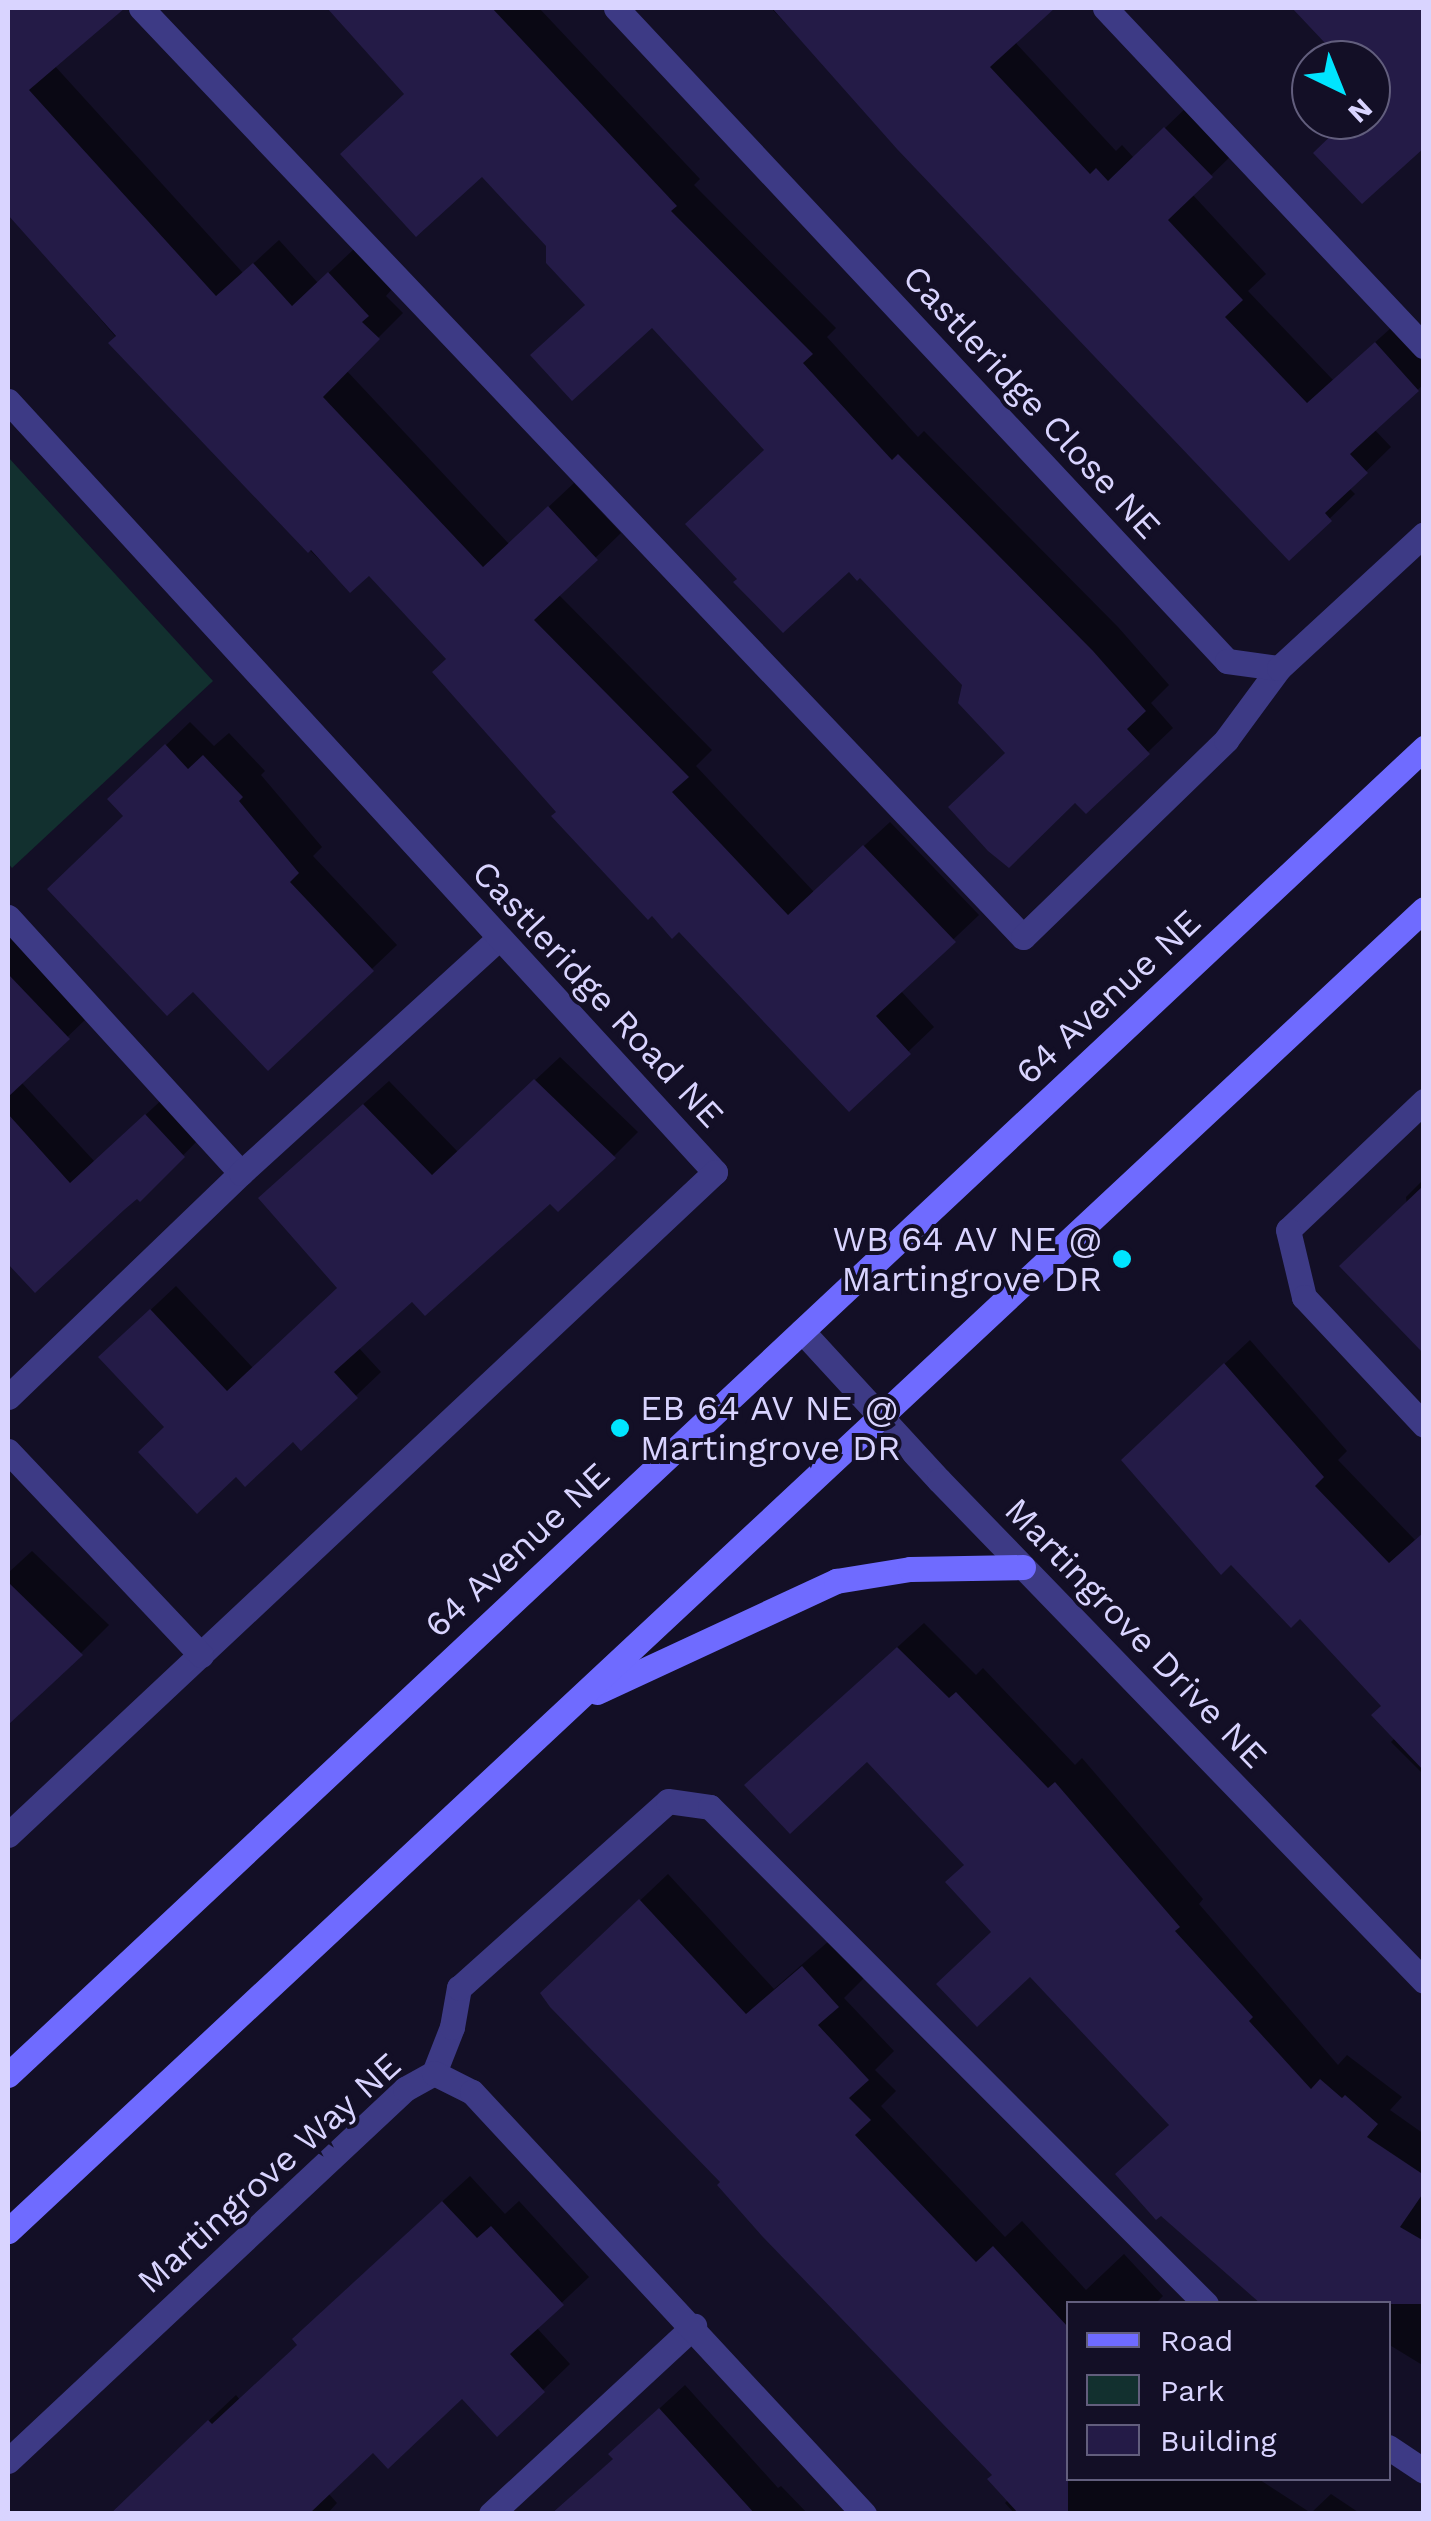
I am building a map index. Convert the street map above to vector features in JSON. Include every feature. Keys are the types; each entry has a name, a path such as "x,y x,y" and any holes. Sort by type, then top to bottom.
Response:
{"main road":[{"name":"64 Avenue NE","path":"8,2075 1424,748"},
{"path":"8,2231 1424,909"},
{"path":"575,1703 836,1581 910,1570 1023,1567"}],"street":[{"path":"141,8 1023,937 1226,740 1279,668 1424,534"},
{"name":"Castleridge Close NE","path":"616,8 1226,661 1279,668"},
{"path":"1106,8 1424,347"},
{"name":"Castleridge Road NE","path":"8,401 715,1172 201,1655"},
{"path":"8,917 241,1173"},
{"path":"8,1397 241,1173 498,938"},
{"path":"1424,1101 1288,1230 1304,1297 1424,1425"},
{"name":"Martingrove Drive NE","path":"802,1331 1023,1567 1424,1981"},
{"path":"8,1451 201,1655 8,1835"},
{"path":"434,2073 452,2026 459,1988 668,1802 710,1807 1203,2301"},
{"name":"Martingrove Way NE","path":"8,2461 405,2089 434,2073 472,2092 694,2326 864,2514"},
{"path":"492,2514 694,2326"},
{"path":"1391,2448 1424,2471"}],"green space":[{"path":"8,457 213,681 12,868 8,863"}],"building":[{"path":"8,8 125,8 29,90 216,296 253,263 292,306 328,272 369,316 362,322 380,339 323,397 483,567 548,506 598,560 534,620 689,777 672,792 788,915 863,845 956,942 876,1016 911,1054 849,1112 679,932 672,939 652,916 648,920 551,816 556,812 432,672 446,659 369,576 350,593 311,550 308,553 108,343 116,336 8,215"},
{"path":"327,8 492,8 677,206 671,211 813,354 803,363 892,460 898,454 1093,651 1146,711 1127,729 1150,754 1086,814 1075,803 1009,868 988,851 948,807 1005,753 958,703 962,685 860,578 857,581 849,572 783,633 733,582 737,579 685,524 764,450 652,328 572,401 530,355 585,305 546,263 546,246 482,177 416,237 340,154 404,94"},
{"path":"772,8 1055,8 990,67 1090,174 1096,168 1108,181 1164,127 1213,177 1168,220 1243,300 1225,317 1307,403 1375,342 1419,391 1350,454 1368,473 1325,513 1332,521 1289,561 897,149"},
{"path":"1292,8 1424,8 1424,148 1362,204 1313,153 1326,140 1391,140 1391,40 1322,40"},
{"path":"165,744 188,769 203,755 243,797 239,801 299,873 290,882 374,971 268,1071 193,992 167,1016 47,889 123,816 107,799"},
{"path":"8,974 70,1039 8,1097"},
{"path":"534,1079 616,1158 558,1212 550,1204 425,1316 412,1302 334,1372 358,1398 301,1451 293,1442 245,1487 236,1477 197,1514 138,1452 164,1427 98,1357 150,1309 227,1391 337,1288 258,1198 363,1104 432,1175"},
{"path":"8,1114 70,1183 145,1114 185,1157 140,1202 137,1199 124,1210 35,1293 8,1264"},
{"path":"1424,1185 1424,1354 1339,1266"},
{"path":"1224,1363 1324,1477 1315,1486 1389,1563 1424,1532 1424,1771 1371,1715 1381,1706 1300,1619 1291,1628 1231,1565 1221,1575 1121,1460"},
{"path":"8,1582 83,1655 8,1725"},
{"path":"897,1647 949,1698 956,1692 1048,1788 1055,1782 1180,1927 1175,1931 1253,2017 1249,2021 1311,2089 1320,2079 1342,2098 1345,2095 1378,2124 1367,2137 1424,2175 1424,2192 1400,2227 1424,2241 1424,2304 1258,2301 1161,2216 1156,2220 1115,2174 1169,2125 1030,1977 977,2027 936,1984 991,1932 945,1882 964,1865 867,1762 790,1834 744,1785"},
{"path":"639,1899 746,2014 802,1966 839,2007 818,2025 869,2080 849,2098 871,2120 855,2135 976,2262 993,2246 1066,2325 1068,2514 1019,2514 987,2479 992,2475 762,2236 717,2185 720,2182 540,1993"},
{"path":"442,2201 477,2238 491,2226 564,2305 510,2354 545,2392 497,2437 462,2399 388,2469 373,2453 309,2514 110,2514 208,2420 212,2424 297,2345 292,2339"},
{"path":"659,2408 755,2514 551,2514 613,2459 608,2454"}],"place":[{"name":"WB 64 AV NE @ Martingrove DR","path":"1122,1259"},
{"name":"EB 64 AV NE @ Martingrove DR","path":"620,1428"}]}
